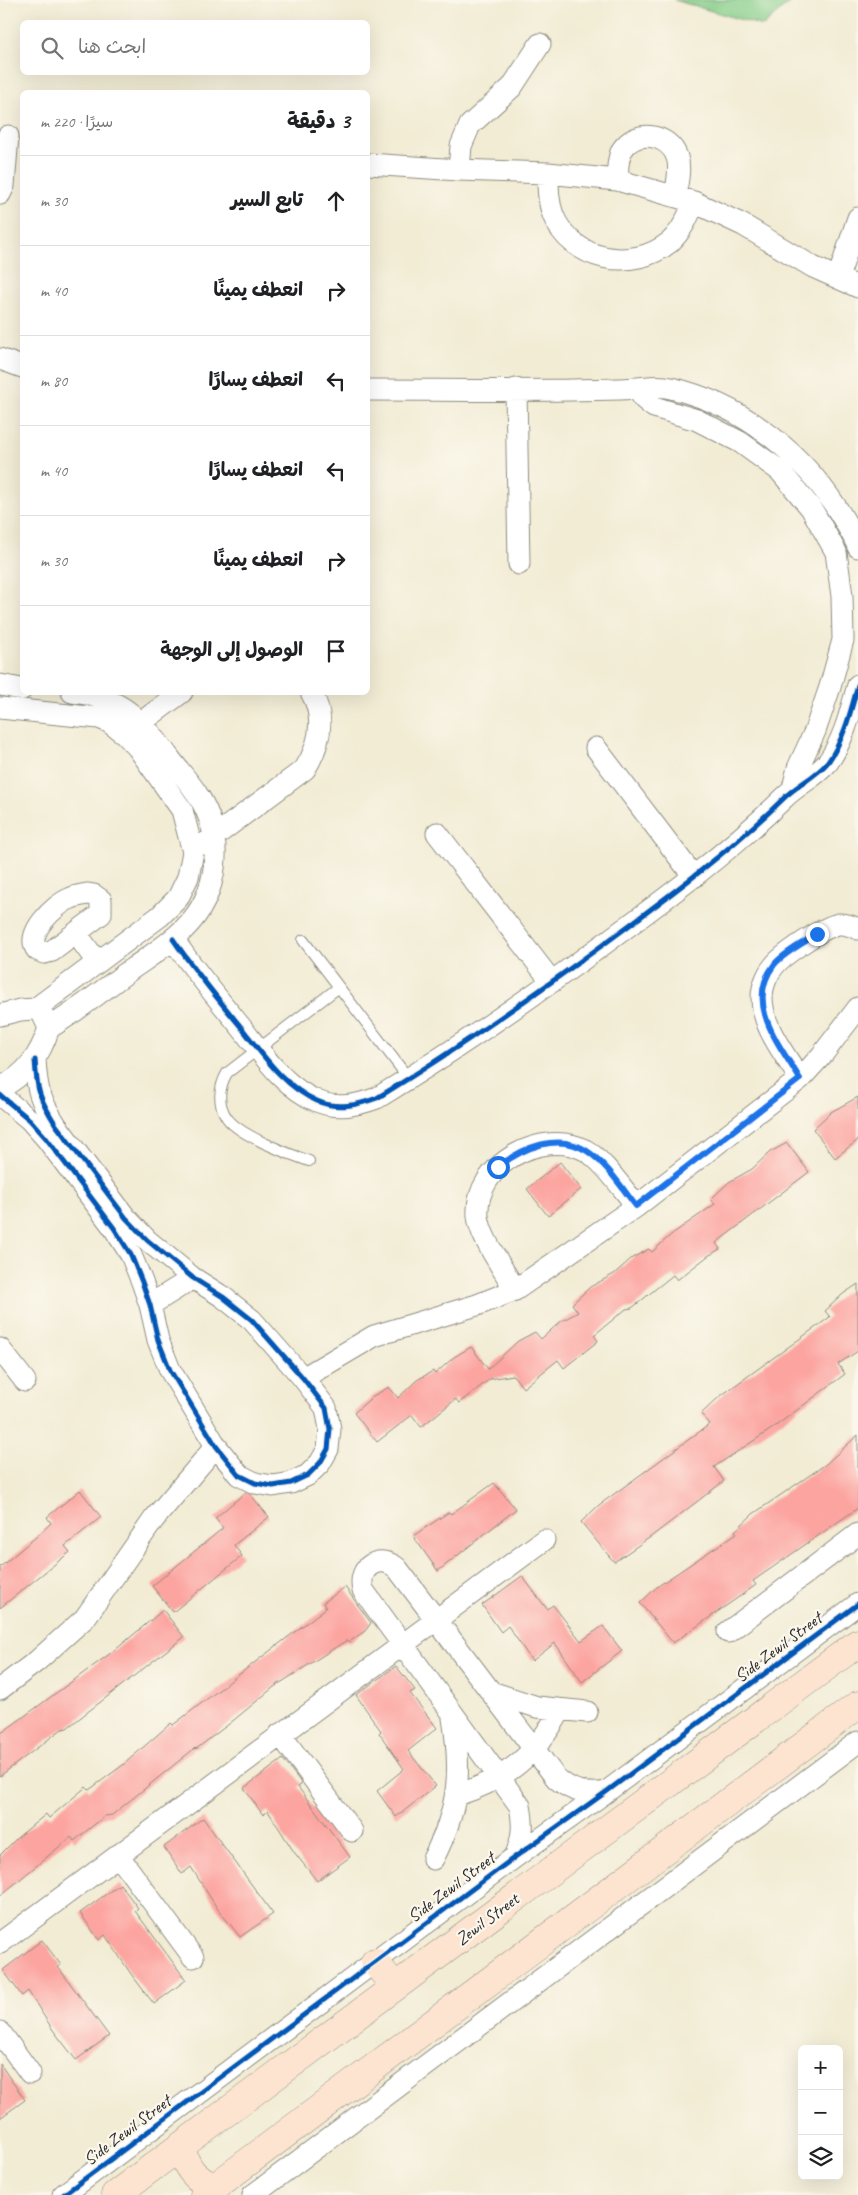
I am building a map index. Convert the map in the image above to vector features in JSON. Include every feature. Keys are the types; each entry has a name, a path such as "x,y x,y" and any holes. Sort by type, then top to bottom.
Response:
{"main road":[{"name":"Zewil Street","path":"116,2195 858,1643"},
{"path":"180,2146 191,2172 206,2184 221,2189 858,1706"},
{"path":"375,1962 395,1987"}],"street":[{"path":"459,170 461,146 470,125 512,88 540,44"},
{"path":"548,173 548,197 554,216 564,233 578,246 596,256 616,260 636,259 654,252 671,241 684,226 685,199 678,159 667,142 658,137 648,135 638,137 630,142 622,149 618,158 617,180"},
{"path":"0,194 4,186 10,136"},
{"path":"370,164 548,173 617,180 685,199 743,225 813,266 858,287"},
{"path":"838,278 858,218"},
{"path":"0,359 20,366"},
{"path":"370,390 637,388 653,386 669,387 714,402 748,421 784,445 812,473 835,505 858,546 836,552"},
{"path":"637,388 644,399 654,407 697,420 747,446 780,472 811,508 836,552 842,596 843,640 815,731 798,768 794,788"},
{"path":"516,389 519,564"},
{"path":"173,939 198,974 283,1078 301,1093 319,1102 338,1106 358,1105 377,1098 409,1079 552,982 694,877 765,817 794,788 812,777 828,762 839,743 858,684"},
{"path":"0,685 20,689"},
{"path":"49,1028 173,939 185,928 204,904 213,882 213,837 211,824 199,797 142,722 110,700 86,695"},
{"path":"125,734 178,695"},
{"path":"193,852 305,769 314,753 320,736 318,713 312,695"},
{"path":"0,708 93,717 109,722 125,734 138,748 182,810 193,852 188,877 178,898 160,916 35,1009 20,1010 0,1015"},
{"path":"596,748 694,877"},
{"path":"437,833 552,982"},
{"path":"800,1079 768,1026 762,1011 762,994 766,978 774,964 827,926 839,923 858,929"},
{"path":"76,933 97,962"},
{"path":"303,1378 374,1336 476,1305 516,1290 636,1206 800,1079 822,1055 858,1008"},
{"path":"0,1088 24,1073 44,1045 49,1028 47,1020 35,1009"},
{"path":"0,1095 16,1107 41,1132 114,1228 131,1255 150,1305 158,1340 170,1370 216,1446 239,1475 255,1483 273,1486 292,1483 308,1475 320,1463 328,1449 330,1429 326,1408 303,1378 252,1320 223,1297 193,1278 147,1240 126,1218 56,1125 38,1091 35,1060"},
{"path":"516,1290 482,1231 478,1216 478,1201 486,1183 498,1167 514,1155 532,1147 551,1143 570,1144 587,1151 600,1163 636,1206"},
{"path":"150,1305 193,1278"},
{"path":"0,1349 25,1381"},
{"path":"0,1689 37,1661 85,1618 154,1519 216,1446"},
{"path":"728,1632 858,1534"},
{"path":"0,1942 544,1540"},
{"path":"516,1857 522,1840 523,1823 520,1806 362,1590 362,1577 368,1566 380,1561 392,1564 556,1778 564,1785 584,1793 606,1792"},
{"name":"Side Zewil Street","path":"63,2195 858,1604"},
{"path":"491,1692 537,1707 560,1711 587,1712"},
{"path":"457,1795 479,1788 500,1778 518,1765 535,1749 549,1731 560,1711"},
{"path":"433,1859 452,1818 457,1795 459,1754 452,1712"},
{"path":"280,1734 352,1831"},
{"path":"253,2195 858,1742"},
{"path":"118,1855 193,1957"},
{"path":"0,2032 30,2073"}],"lane":[{"path":"303,940 409,1079"},
{"path":"309,1161 262,1142 227,1118 222,1107 220,1094 222,1082 227,1074 339,987"}],"green space":[{"path":"674,0 792,0 763,26"}],"building":[{"path":"858,1097 858,1140 835,1158 813,1129 831,1112"},
{"path":"787,1143 809,1172 716,1243 720,1249 677,1280 673,1275 632,1308 626,1309 594,1335 598,1341 564,1368 558,1360 523,1388 513,1375 490,1379 459,1403 456,1399 421,1427 412,1415 377,1442 354,1413 373,1396 389,1387 398,1398 417,1380 433,1371 435,1374 454,1357 471,1347 488,1369 518,1341 535,1332 541,1339 560,1322 578,1312 572,1304 590,1287 614,1274 632,1258 649,1249 652,1252 672,1234 715,1204 711,1199 729,1182 752,1169 770,1152"},
{"path":"560,1162 581,1189 548,1216 527,1189"},
{"path":"858,1284 858,1351 838,1364 845,1374 773,1428 714,1467 724,1481 652,1536 614,1562 581,1522 599,1505 710,1424 701,1414 719,1397 830,1317 825,1311 843,1294"},
{"path":"858,1435 858,1508 753,1581 756,1585 673,1643 640,1603 658,1586 737,1533 735,1531 753,1514 826,1464"},
{"path":"494,1483 516,1509 438,1571 413,1536 449,1512 451,1514"},
{"path":"80,1490 101,1517 65,1546 70,1552 0,1608 0,1567 51,1523 47,1517"},
{"path":"246,1492 251,1495 269,1517 234,1545 242,1556 173,1612 152,1586 223,1528 215,1518"},
{"path":"522,1576 547,1609 553,1605 581,1641 603,1626 622,1651 582,1682 555,1643 532,1661 508,1626 501,1632 482,1605"},
{"path":"345,1587 371,1623 365,1631 349,1642 347,1640 274,1687 112,1815 105,1816 74,1841 71,1837 0,1896 0,1855 17,1838 46,1814 49,1818 86,1787 89,1790 123,1765 171,1723 173,1725 326,1608 323,1603"},
{"path":"163,1610 184,1637 67,1728 62,1729 0,1776 0,1734 115,1650"},
{"path":"396,1666 415,1690 410,1693 437,1728 408,1751 436,1786 396,1817 377,1791 404,1769 356,1695"},
{"path":"283,1759 302,1784 298,1787 350,1857 317,1881 294,1852 268,1811 263,1815 244,1788"},
{"path":"203,1818 273,1914 240,1937 217,1908 191,1867 182,1874 164,1847"},
{"path":"120,1884 138,1908 135,1911 186,1980 154,2004 105,1935 99,1940 80,1913"},
{"path":"42,1940 61,1965 58,1967 109,2036 76,2060 53,2030 28,1991 22,1996 3,1970"},
{"path":"0,2064 25,2100 0,2118"}],"cycle path":[{"path":"173,939 266,1059 294,1087 317,1101 332,1105 347,1106 377,1098 494,1022 631,924 721,855 789,793 818,772 834,753 846,725 858,685"},
{"path":"0,1095 30,1120 46,1138 114,1228 131,1255 150,1305 158,1340 170,1370 216,1446 239,1475 255,1483 273,1486 291,1483 308,1475 320,1463 328,1449 330,1429 326,1408 303,1378 252,1320 223,1297 193,1278 147,1240 126,1218 50,1116 40,1094 35,1060"},
{"path":"63,2195 515,1857 606,1792 858,1604"}],"route":[{"path":"498,1167 514,1155 532,1147 551,1143 570,1144 587,1151 600,1163 636,1206 800,1079 768,1026 762,1011 762,994 766,978 774,964 817,934"}]}
